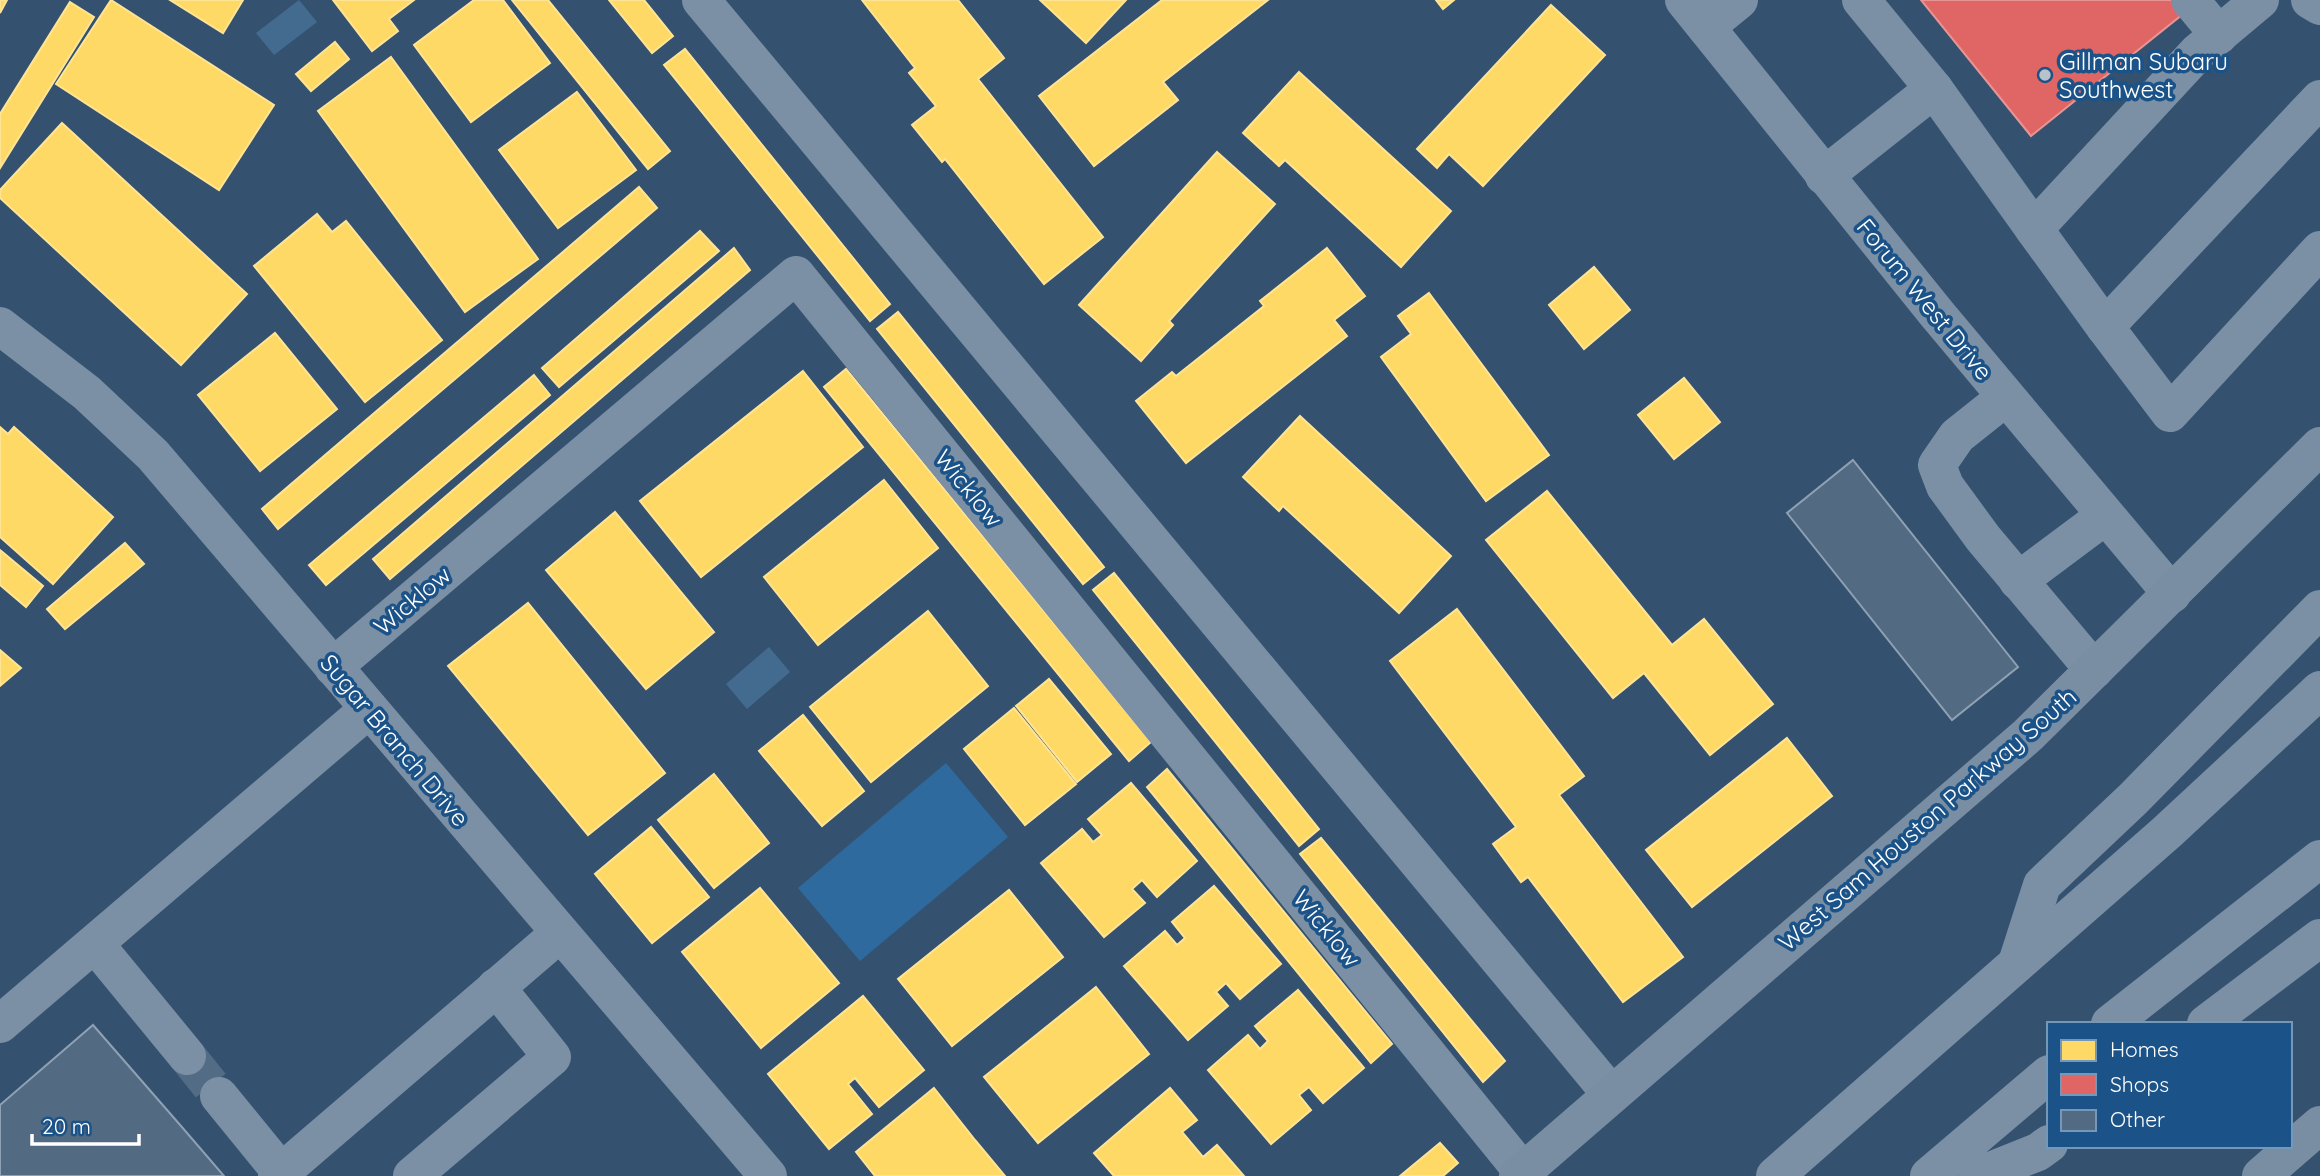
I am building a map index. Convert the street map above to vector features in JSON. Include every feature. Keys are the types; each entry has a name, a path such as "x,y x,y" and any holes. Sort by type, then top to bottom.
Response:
{"highway":[{"path":"2017,963 2042,885 2152,780 2320,609"},
{"path":"1776,1176 2167,832 2320,690"},
{"path":"2113,1022 2320,859"},
{"path":"2209,1022 2320,938"},
{"path":"1929,1176 2047,1076"},
{"path":"1978,1176 2038,1152 2047,1145"}],"main road":[{"name":"West Sam Houston Parkway South","path":"1521,1174 2028,735 2320,446"},
{"path":"2260,1176 2320,1125"}],"street":[{"path":"701,0 1611,1094"},
{"path":"1695,13 1739,0"},
{"path":"1861,0 1934,89 2170,414 2320,250"},
{"path":"2190,0 2219,35"},
{"path":"2034,229 2199,52 2260,0"},
{"path":"2310,0 2320,6"},
{"name":"Forum West Drive","path":"1695,13 1824,176 2172,594"},
{"path":"1824,176 1934,89"},
{"path":"2105,327 2320,99"},
{"name":"Wicklow","path":"333,667 796,275 1521,1174"},
{"name":"Sugar Branch Drive","path":"0,326 87,393 153,455 768,1176"},
{"path":"2006,397 1957,436 1937,465 1945,486 2018,581 2094,670"},
{"path":"2018,581 2105,516"},
{"path":"0,1024 369,709"},
{"path":"219,1096 279,1174 560,933"},
{"path":"94,944 187,1056"},
{"path":"412,1176 552,1057 496,987"}],"shaded area":[{"path":"299,0 317,22 274,55 256,33"},
{"path":"769,647 790,672 747,709 726,684"},
{"path":"946,763 1008,837 860,961 798,888"}],"building: Homes":[{"path":"0,0 7,0 0,13"},
{"path":"111,0 274,105 219,190 56,84"},
{"path":"170,0 243,0 223,33"},
{"path":"333,0 414,0 389,19 398,31 372,51"},
{"path":"474,0 503,0 550,63 471,122 414,45"},
{"path":"512,0 548,0 670,151 648,169"},
{"path":"609,0 644,0 673,36 652,53"},
{"path":"862,0 958,0 1004,58 978,79 1103,237 1044,284 945,159 942,162 912,125 936,106 909,73 915,68"},
{"path":"1040,0 1126,0 1086,43"},
{"path":"1162,0 1268,0 1163,82 1178,100 1094,166 1039,96"},
{"path":"1436,0 1454,0 1443,9"},
{"path":"70,2 94,17 0,168 0,114"},
{"path":"1551,5 1605,55 1483,186 1449,154 1437,168 1417,149"},
{"path":"335,42 349,59 311,91 296,74"},
{"path":"685,49 890,304 870,321 664,65"},
{"path":"391,57 538,259 465,312 318,111"},
{"path":"1299,72 1451,211 1401,267 1285,160 1279,166 1243,133"},
{"path":"577,92 636,170 558,228 499,150"},
{"path":"62,123 247,294 181,365 0,198 0,190"},
{"path":"1217,152 1275,204 1169,321 1173,325 1141,361 1079,305"},
{"path":"639,187 657,208 278,529 262,509"},
{"path":"317,214 332,232 346,221 442,340 365,402 254,266"},
{"path":"700,231 719,251 559,387 542,368"},
{"path":"734,248 750,270 390,579 373,559"},
{"path":"1327,248 1365,296 1334,320 1347,336 1186,463 1136,401 1172,372 1176,376 1264,306 1260,301"},
{"path":"1594,267 1630,310 1584,349 1549,305"},
{"path":"1429,293 1549,455 1486,501 1381,357 1411,334 1398,316"},
{"path":"898,312 1104,567 1083,584 877,329"},
{"path":"275,333 337,409 260,471 198,395"},
{"path":"846,369 1151,742 1129,761 824,387"},
{"path":"803,371 863,447 701,577 640,501"},
{"path":"534,375 550,395 326,585 309,565"},
{"path":"1684,378 1720,422 1674,459 1638,415"},
{"path":"1300,416 1451,556 1399,613 1283,506 1279,511 1243,477"},
{"path":"0,427 8,434 14,427 113,517 53,584 0,537"},
{"path":"884,480 938,548 818,645 764,577"},
{"path":"1547,491 1672,645 1704,619 1773,704 1710,755 1644,673 1613,698 1486,540"},
{"path":"615,512 714,632 646,689 546,570"},
{"path":"125,543 144,564 65,629 47,609"},
{"path":"0,550 43,586 26,607 0,585"},
{"path":"1114,573 1319,829 1299,846 1093,590"},
{"path":"528,603 665,773 588,835 448,666"},
{"path":"1457,609 1584,776 1559,795 1683,957 1623,1002 1528,877 1521,882 1493,844 1516,827 1390,661"},
{"path":"928,611 988,686 871,782 810,707"},
{"path":"0,650 21,668 0,686"},
{"path":"1049,679 1111,754 1077,782 1016,706"},
{"path":"1014,708 1076,784 1025,825 964,749"},
{"path":"803,715 864,791 822,826 759,751"},
{"path":"1787,738 1832,796 1692,907 1646,850"},
{"path":"1167,769 1392,1044 1371,1063 1147,787"},
{"path":"714,774 769,843 714,888 658,820"},
{"path":"1131,783 1197,861 1157,897 1142,880 1132,889 1145,903 1104,937 1041,863 1082,829 1093,842 1102,835 1088,819"},
{"path":"651,827 709,897 652,943 595,874"},
{"path":"1321,838 1505,1061 1483,1082 1300,854"},
{"path":"1214,886 1281,964 1240,999 1226,983 1216,992 1228,1006 1188,1040 1124,966 1165,931 1177,945 1185,938 1172,922"},
{"path":"760,888 839,983 761,1048 682,952"},
{"path":"1009,890 1063,957 952,1046 898,979"},
{"path":"1096,987 1149,1054 1038,1143 984,1077"},
{"path":"1298,990 1364,1068 1323,1103 1309,1087 1299,1095 1311,1110 1271,1144 1208,1070 1248,1035 1260,1049 1268,1041 1255,1026"},
{"path":"863,996 924,1070 879,1107 855,1078 848,1084 872,1114 829,1149 768,1074"},
{"path":"934,1088 1005,1176 875,1176 856,1152"},
{"path":"1170,1088 1197,1120 1182,1132 1203,1157 1217,1145 1244,1176 1114,1176 1094,1153"},
{"path":"1440,1143 1458,1163 1443,1176 1400,1176"}],"building: Shops":[{"name":"Gillman Subaru Southwest","path":"1921,0 2172,0 2183,14 2031,136"}],"building: Other":[{"path":"1853,460 2018,667 1952,720 1787,513"},
{"path":"93,1025 224,1176 0,1176 0,1105"}],"tunnel":[{"path":"187,1056 219,1096"}],"place":[{"name":"Gillman Subaru Southwest","path":"2045,75"}]}
